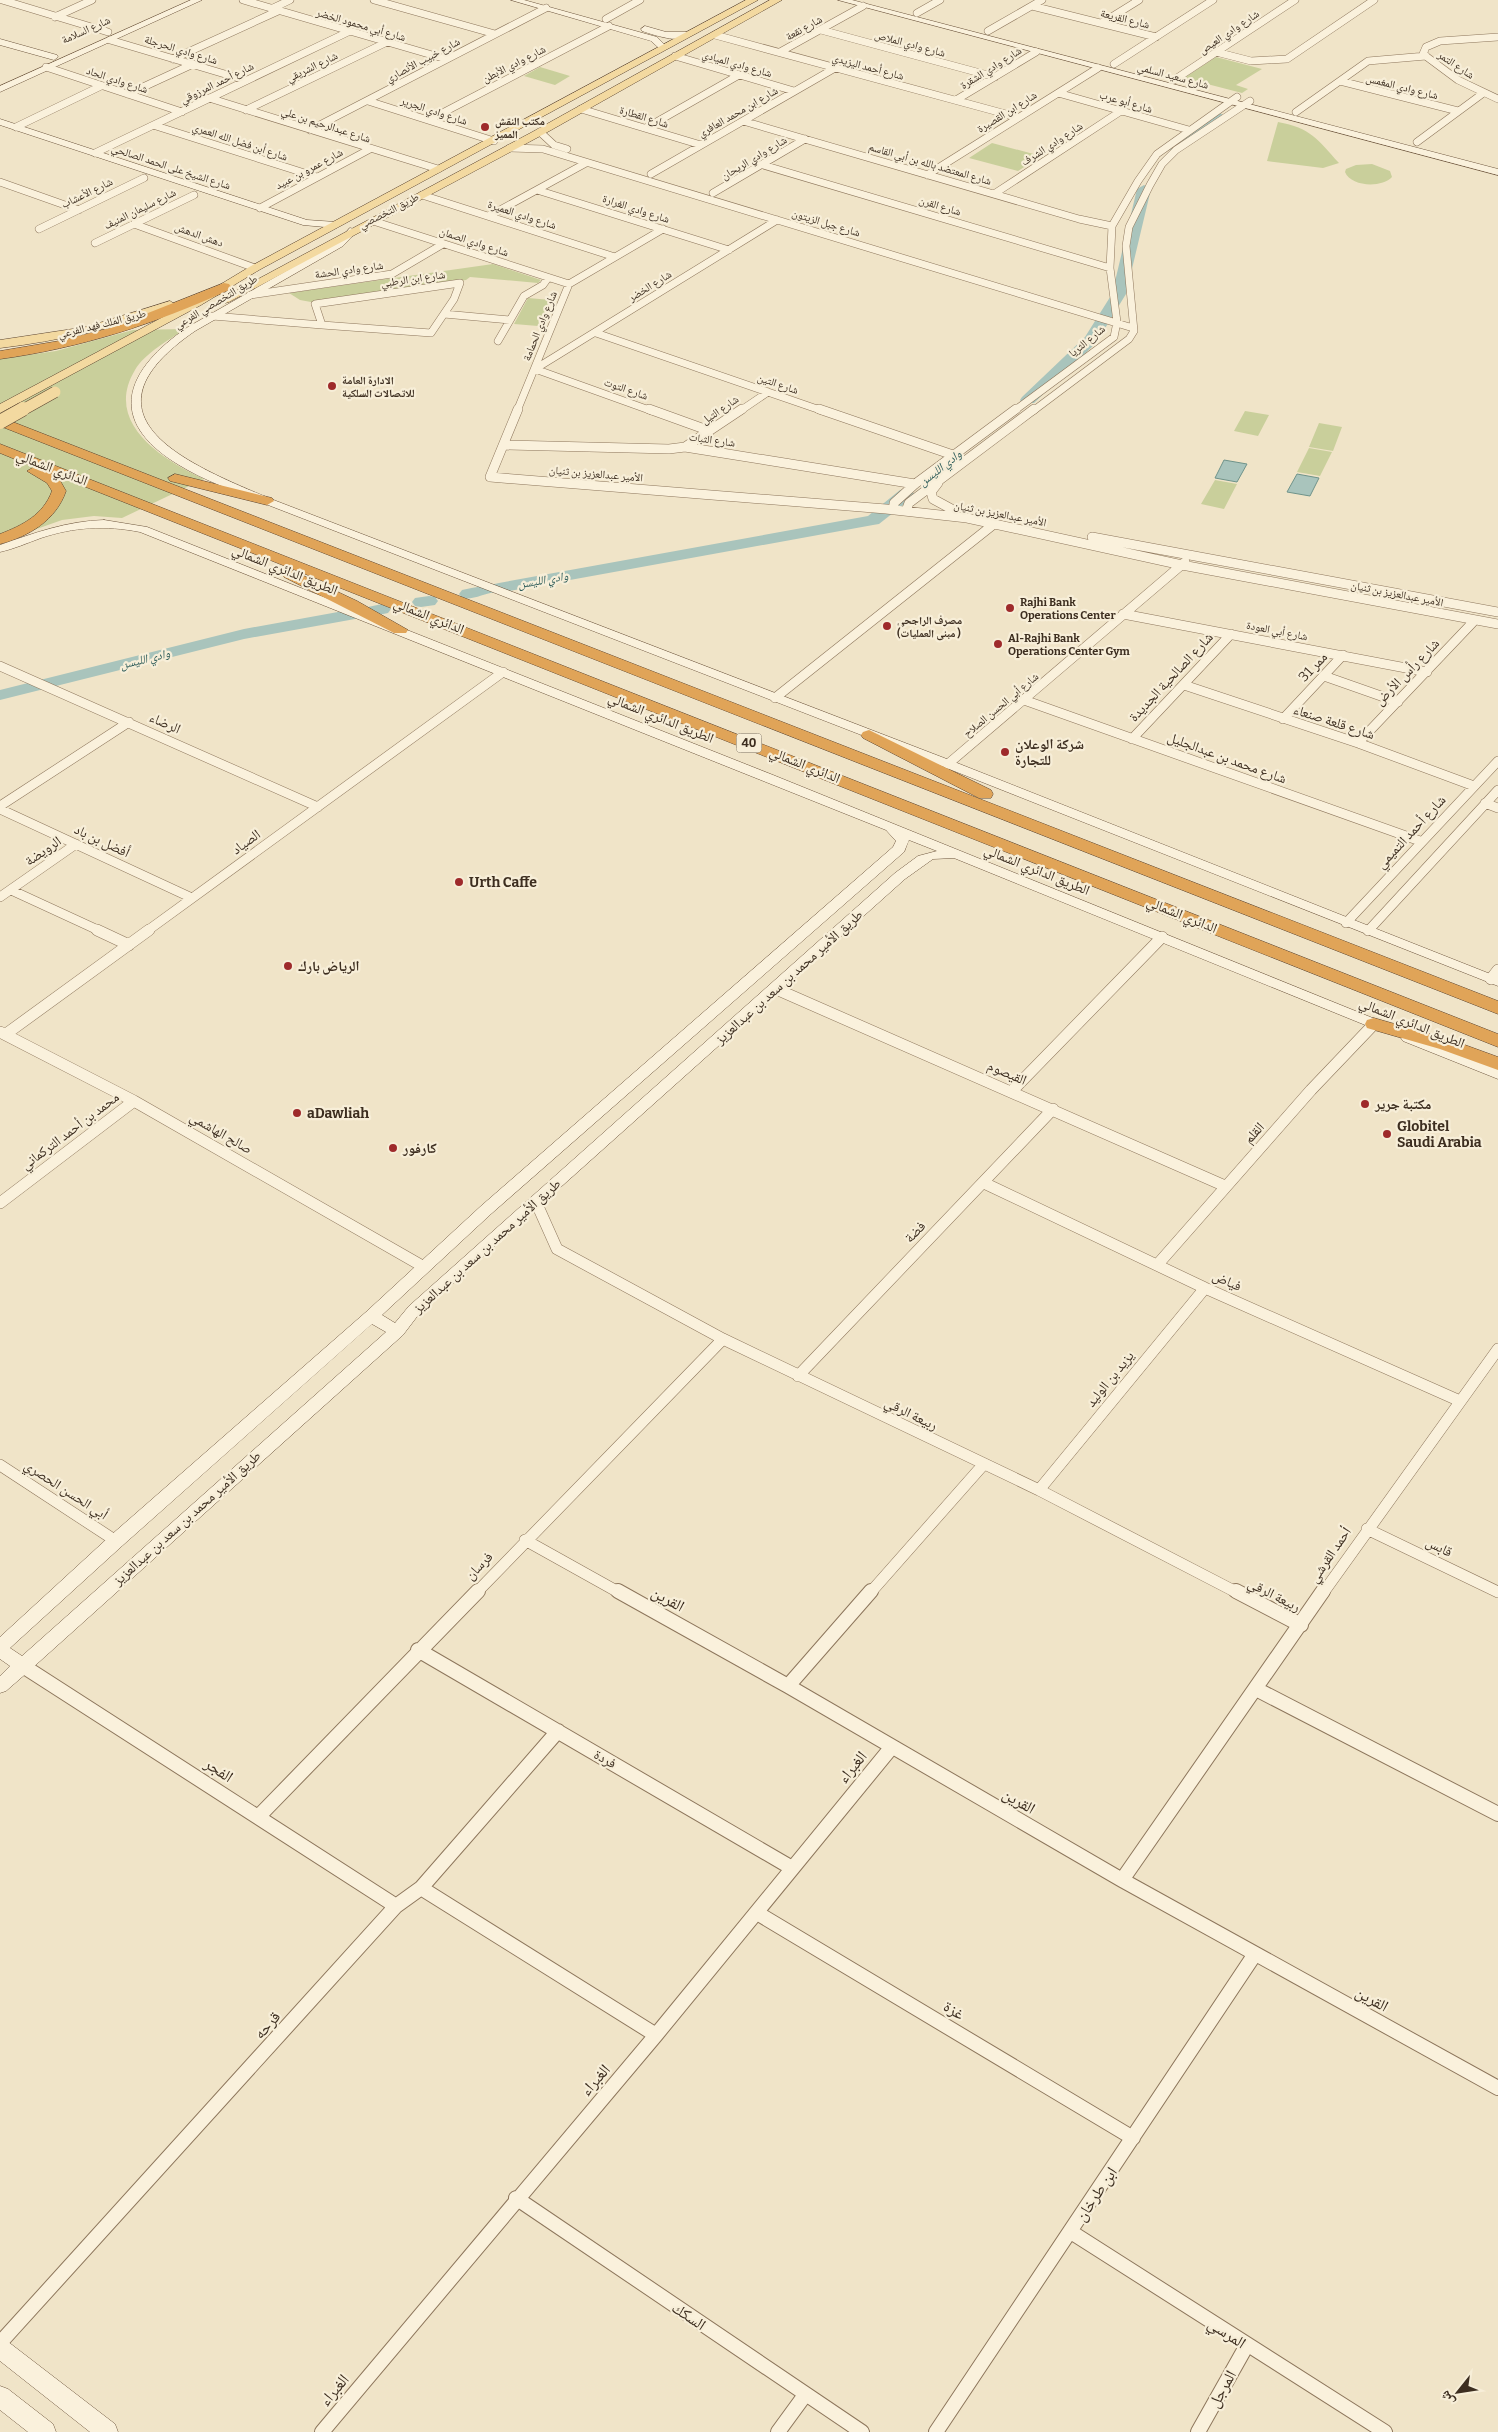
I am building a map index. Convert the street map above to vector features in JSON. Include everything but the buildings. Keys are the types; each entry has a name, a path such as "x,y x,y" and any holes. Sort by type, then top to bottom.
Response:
{"highway":[{"path":"0,356 34,352 120,331 169,313 224,287"},
{"name":"الدائري الشمالي","path":"0,421 1498,1008"},
{"name":"الدائري الشمالي","path":"0,448 1498,1041"},
{"path":"0,452 11,460 53,480 59,491 56,504 42,518 20,531 0,539"},
{"path":"120,469 167,476 267,501"},
{"path":"185,520 226,545 352,604 400,630"},
{"path":"869,735 991,797 1046,831"},
{"path":"1374,1024 1447,1045 1498,1064"}],"main road":[{"name":"شارع السلامة","path":"0,80 109,36 181,0"},
{"path":"0,89 109,36 198,0"},
{"path":"515,0 607,22 654,39 663,47"},
{"path":"539,0 576,14"},
{"name":"طريق التخصصي","path":"0,409 336,224 494,141 663,47 753,0"},
{"name":"طريق التخصصي","path":"0,421 353,230 540,132 777,0"},
{"name":"شارع سعيد السلمي","path":"842,0 917,13 1036,52 1240,101 1296,112 1498,164"},
{"name":"شارع سعيد السلمي","path":"861,2 1174,80 1240,101 1498,172"},
{"path":"607,22 618,22 666,35 686,36"},
{"path":"654,39 666,35"},
{"path":"0,42 23,55"},
{"path":"0,50 23,55 54,57"},
{"name":"شارع الشيخ على الحمد الصالحي","path":"0,122 306,223 336,224"},
{"name":"شارع الشيخ على الحمد الصالحي","path":"0,130 293,227 302,233 301,244"},
{"name":"طريق التخصصي الفرعي","path":"267,501 184,464 157,444 138,420 136,402 139,383 150,364 173,343 212,316 340,244 353,230"},
{"name":"طريق الملك فهد الفرعي","path":"0,344 79,332 134,318 256,268"},
{"path":"267,501 948,764 1368,932 1496,977"},
{"name":"الطريق الدائري الشمالي","path":"0,548 61,527 94,523 125,525 143,529 400,630 1498,1074"},
{"name":"طريق الأمير محمد بن سعد بن عبدالعزيز","path":"0,1649 116,1541 371,1316 492,1204 899,849 903,840 892,828"},
{"name":"طريق الأمير محمد بن سعد بن عبدالعزيز","path":"0,1686 397,1331 414,1310 776,989 900,876 920,859 936,853 964,857"},
{"path":"879,867 900,876"},
{"path":"371,1316 397,1331"},
{"path":"0,1649 23,1666"},
{"path":"0,2348 107,2432"},
{"path":"0,2396 45,2432"}],"street":[{"name":"شارع وادي الحرجلة","path":"2,0 173,59 245,80"},
{"path":"55,17 92,0"},
{"name":"شارع أبي محمود الخضر","path":"243,0 446,59"},
{"path":"173,59 275,10 290,0"},
{"path":"374,0 495,34"},
{"name":"شارع وادي الأبطن","path":"429,120 607,22 640,0"},
{"path":"917,13 940,0"},
{"path":"984,34 1042,0"},
{"path":"1102,23 1139,0"},
{"path":"1114,64 1213,0"},
{"path":"1278,0 1293,1"},
{"path":"1216,52 1251,61 1287,59 1374,0"},
{"name":"شارع وادي العيص","path":"1174,80 1293,1"},
{"name":"شارع نقعة","path":"780,52 821,30 861,2"},
{"name":"شارع القريعة","path":"1032,6 1156,37"},
{"name":"شارع خبيب الأنصاري","path":"310,130 546,8"},
{"name":"شارع وادي الملاص","path":"821,30 994,77"},
{"name":"شارع أحمد المرزوقي","path":"95,153 156,126 245,80 348,32"},
{"name":"شارع أحمد اليزيدي","path":"714,35 1017,117"},
{"name":"شارع التمر","path":"1498,37 1440,40 1426,47 1423,54 1451,76 1482,94 1498,99"},
{"name":"شارع الشريقي","path":"246,110 387,42"},
{"name":"شارع وادي الشقرة","path":"956,100 1036,52"},
{"name":"شارع وادي الميادي","path":"675,56 794,91"},
{"path":"1296,112 1368,61 1426,56"},
{"path":"128,94 193,64"},
{"name":"شارع وادي الحاد","path":"46,68 182,112"},
{"name":"شارع ابن محمد العافري","path":"651,174 835,68"},
{"name":"شارع ابن القصيرة","path":"927,175 1098,68"},
{"path":"646,128 739,75"},
{"name":"شارع وادي المغمس","path":"1340,81 1458,112"},
{"path":"16,128 101,86"},
{"name":"شارع أبو عرب","path":"1058,93 1188,130"},
{"path":"1417,142 1482,94"},
{"name":"شارع عبدالرحيم بن علي","path":"209,98 438,169"},
{"name":"شارع وادي الجرير","path":"368,101 494,141"},
{"path":"1133,325 1127,273 1126,246 1129,227 1162,164 1176,150 1240,101"},
{"name":"شارع الثريا","path":"894,506 915,484 1114,337 1117,322 1114,314 1110,268 1112,226 1138,181 1157,154 1188,130 1240,101"},
{"name":"شارع القطارة","path":"581,109 701,144"},
{"name":"شارع وادي الشرف","path":"994,194 1121,111"},
{"name":"شارع المعتضد بالله بن أبي القاسم","path":"743,121 1079,219 1112,226"},
{"name":"شارع أبن فضل الله العمري","path":"156,126 317,177"},
{"name":"شارع جبل الزيتون","path":"540,132 554,145 1114,314 1133,325"},
{"name":"شارع وادي الريحان","path":"713,193 805,139"},
{"path":"543,149 542,147 545,145 554,145"},
{"name":"شارع جبل الزيتون","path":"510,148 543,149 1117,322 1133,325"},
{"name":"شارع عمرو بن عبيد","path":"260,208 370,149"},
{"path":"489,216 586,162"},
{"name":"شارع القرن","path":"763,165 1110,268"},
{"name":"شارع الأعشاب","path":"39,229 144,178"},
{"path":"0,182 78,210"},
{"name":"شارع وادي الغرارة","path":"537,190 729,250"},
{"name":"شارع سليمان المنيف","path":"95,243 194,195"},
{"name":"شارع وادي العميرة","path":"422,195 614,257"},
{"name":"شارع الخضر","path":"535,369 777,220"},
{"name":"شارع وادي الصمان","path":"372,221 569,284"},
{"name":"دهش الدهش","path":"134,224 256,268"},
{"name":"شارع وادي الحمامة","path":"491,475 569,284 663,229"},
{"name":"شارع وادي الحشة","path":"250,295 392,274 443,244"},
{"path":"498,341 524,296 543,285 548,278"},
{"path":"276,281 270,286 284,290"},
{"name":"شارع ابن الرطبي","path":"212,316 322,325 431,333 454,299 460,283 315,304 322,325"},
{"path":"444,314 510,320"},
{"name":"شارع الثريا","path":"907,507 1129,339 1133,325"},
{"name":"شارع التين","path":"596,333 953,455"},
{"name":"شارع التوت","path":"535,369 710,431"},
{"name":"شارع التيل","path":"685,446 768,392"},
{"name":"شارع الثبات","path":"504,445 668,449 685,446 915,484"},
{"name":"الأمير عبدالعزيز بن ثنيان","path":"491,475 955,511 1498,612"},
{"path":"940,481 931,492 934,499 955,511"},
{"name":"الأمير عبدالعزيز بن ثنيان","path":"907,507 1182,565 1498,624"},
{"path":"775,698 994,524"},
{"name":"شارع أبي الحسن الصلاح","path":"948,764 1193,556"},
{"name":"شارع أبي العودة","path":"1123,614 1427,672"},
{"name":"شارع رأس الأرض","path":"1358,743 1475,620"},
{"name":"شارع الصالحية الجديدة","path":"1132,738 1231,634"},
{"name":"ممر 31","path":"1283,719 1343,655"},
{"name":"الرضاء","path":"0,666 318,806"},
{"name":"الصياد","path":"3,1033 129,945 503,672"},
{"path":"1324,676 1398,702"},
{"name":"شارع قلعة صنعاء","path":"1184,685 1358,743 1474,786"},
{"name":"شارع محمد بن عبدالجليل","path":"1024,700 1420,841"},
{"path":"0,807 129,722"},
{"name":"شارع أحمد التميمي","path":"1346,923 1420,841 1498,761"},
{"path":"1368,932 1498,790"},
{"path":"1486,803 1498,808"},
{"name":"أفضل بن باد","path":"0,807 192,898"},
{"name":"الرويضة","path":"0,897 76,844"},
{"path":"11,890 129,945"},
{"path":"1012,1091 1162,937"},
{"name":"القيصوم","path":"776,989 1225,1186"},
{"name":"القلم","path":"1158,1264 1225,1186 1374,1024"},
{"name":"صالح الهاشمي","path":"3,1033 134,1101 424,1267"},
{"name":"محمد بن أحمد التركماني","path":"0,1203 134,1101"},
{"name":"فضة","path":"798,1376 1053,1109"},
{"name":"فياض","path":"984,1183 1158,1264 1205,1288 1460,1401"},
{"name":"ربيعة الرقي","path":"536,1202 557,1249 723,1339 982,1465 1039,1490 1301,1625"},
{"name":"يزيد بن الوليد","path":"1039,1490 1205,1288"},
{"name":"فرسان","path":"259,1816 525,1540 723,1339"},
{"name":"أحمد القرشي","path":"1122,1880 1366,1529 1498,1349"},
{"name":"أبي الحسن الحصري","path":"0,1465 116,1541"},
{"path":"788,1686 982,1465"},
{"name":"قابس","path":"1366,1529 1498,1592"},
{"name":"القرين","path":"525,1540 788,1686 891,1748 1122,1880 1498,2088"},
{"name":"فردة","path":"418,1650 792,1868"},
{"name":"الفجر","path":"23,1666 259,1816 396,1906"},
{"path":"1256,1689 1498,1814"},
{"name":"قرحه","path":"0,2343 296,2020 396,1906 420,1888 558,1731"},
{"name":"الغبراء","path":"322,2432 516,2198 656,2035 891,1748"},
{"path":"420,1888 656,2035"},
{"name":"غزة","path":"757,1913 1133,2138"},
{"name":"ابن طرخان","path":"936,2432 1071,2232 1254,1954"},
{"name":"السكك","path":"516,2198 862,2432"},
{"name":"المرسي","path":"1071,2232 1385,2432"},
{"name":"المرجل","path":"1198,2432 1246,2345"},
{"path":"778,2432 805,2395"}],"green space":[{"path":"1216,57 1262,69 1236,85 1248,89 1242,93 1184,78"},
{"path":"540,67 570,76 555,85 524,76"},
{"path":"1278,122 1306,131 1319,141 1339,163 1323,168 1267,161"},
{"path":"992,143 1041,156 1018,171 969,158"},
{"path":"1372,164 1390,171 1392,177 1381,183 1367,184 1353,181 1345,172 1346,169 1356,165"},
{"path":"493,264 541,280 538,283 470,277 466,280 311,302 300,300 289,293"},
{"path":"528,298 551,300 538,326 514,324"},
{"path":"185,329 158,347 139,364 127,389 127,407 132,423 142,437 171,461 204,479 122,518 94,516 62,520 0,542 0,359 56,351 133,330"},
{"path":"1245,411 1269,415 1258,436 1234,431"},
{"path":"1319,423 1342,427 1333,451 1309,447"},
{"path":"1309,448 1332,452 1320,476 1297,472"},
{"path":"1215,480 1237,484 1224,509 1201,504"}],"water":[{"path":"1224,460 1247,464 1237,482 1215,478"},
{"path":"1297,474 1319,478 1310,496 1287,492"}],"waterway":[{"name":"وادي الليسن","path":"1176,148 1217,117"},
{"name":"وادي الليسن","path":"1028,400 1091,340 1119,294 1144,189"},
{"name":"وادي الليسن","path":"499,588 873,520 906,494"},
{"name":"وادي الليسن","path":"468,594 487,590"},
{"name":"وادي الليسن","path":"421,602 429,601"},
{"name":"وادي الليسن","path":"374,611 382,609"},
{"name":"وادي الليسن","path":"0,695 244,634 349,615"}],"place":[{"name":"مكتب النقش المميز","path":"485,127"},
{"name":"الادارة العامة للاتصالات السلكية","path":"332,386"},
{"name":"Rajhi Bank Operations Center","path":"1010,608"},
{"name":"مصرف الراجحي (مبنى العمليات )","path":"887,626"},
{"name":"Al-Rajhi Bank Operations Center Gym","path":"998,644"},
{"name":"شركة الوعلان للتجارة","path":"1005,752"},
{"name":"Urth Caffe","path":"459,882"},
{"name":"الرياض بارك","path":"288,966"},
{"name":"مكتبة جرير","path":"1365,1104"},
{"name":"aDawliah","path":"297,1113"},
{"name":"Globitel Saudi Arabia","path":"1387,1134"},
{"name":"كارفور","path":"393,1148"}]}
